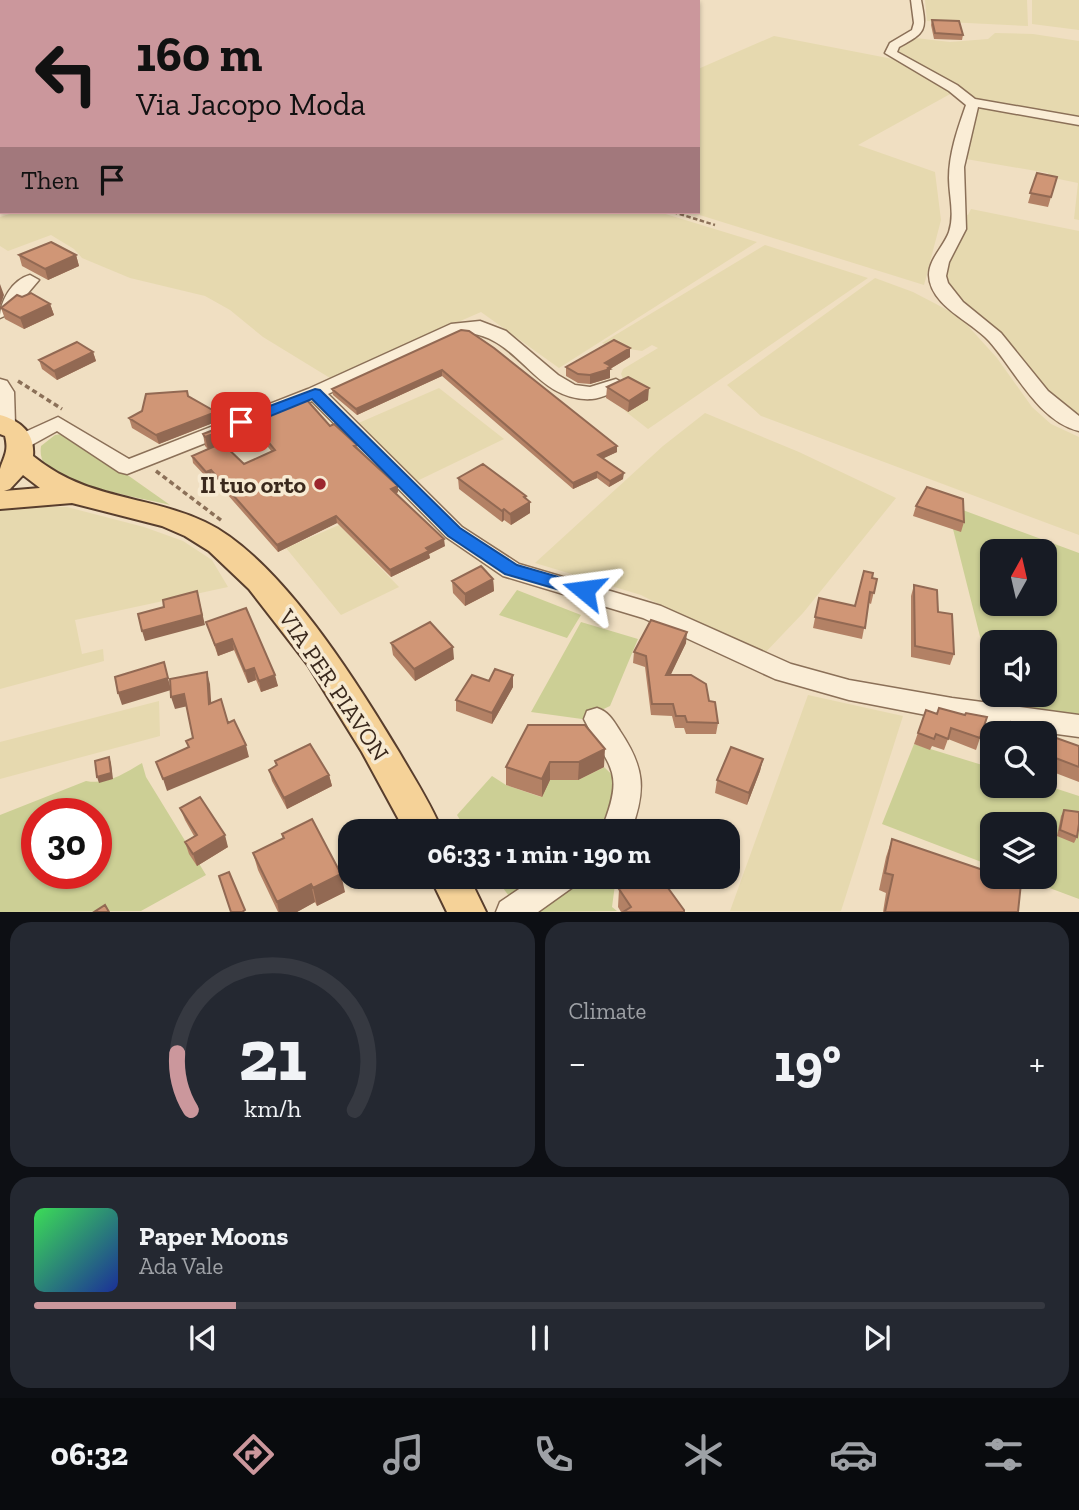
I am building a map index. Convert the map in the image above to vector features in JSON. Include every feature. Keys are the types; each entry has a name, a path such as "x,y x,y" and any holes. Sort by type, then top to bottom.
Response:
{"main road":[{"path":"0,483 9,475 12,437"},
{"name":"VIA PER PIAVON","path":"12,437 38,477 71,495 173,520 208,536 231,553 258,579 323,660 376,743 417,819"},
{"name":"VIA PER PIAVON","path":"0,500 71,495"},
{"path":"455,889 467,912"}],"street":[{"path":"916,0 919,23 917,32 894,45 891,53 946,84 973,104 959,144 956,177 960,213 958,229 939,265 939,283 957,308 995,337 1030,384 1053,409 1079,425"},
{"path":"970,102 1079,121"},
{"path":"0,313 13,303 19,289 30,280"},
{"path":"0,385 4,392 12,437 58,423 127,467 315,393 457,328 473,325 493,330 572,392 598,394 617,385"},
{"path":"315,393 454,532 511,570 652,612 784,672 849,690 952,709 1079,726"},
{"path":"597,719 624,758 627,769 627,797 620,819"},
{"path":"511,912 545,889"}],"path":[{"path":"679,214 715,225"}],"shaded area":[{"path":"925,0 1027,0 1028,26 927,21"},
{"path":"1032,0 1079,0 1079,30 1032,24"},
{"path":"995,33 1033,34 1079,41 1079,120 978,102 890,49 907,37 950,42 988,39"},
{"path":"774,36 898,60 936,80 967,102 966,113 963,112 966,105 964,101 952,93 858,145 935,172 941,220 924,285 696,214 700,214 700,68"},
{"path":"972,105 1079,126 1079,220 1074,219 1078,183 1049,177 1048,173 966,159"},
{"path":"971,209 1079,231 1079,425 976,322 938,270 958,213 968,215"},
{"path":"10,214 666,214 757,242 559,368 481,312 330,378 263,337 230,310 205,296 130,278 82,258 74,249 51,235 8,251 0,246 0,217"},
{"path":"765,245 868,278 648,429 625,411 645,399 628,389 621,374 623,369 658,348 652,345 642,351 630,349 625,352 602,343"},
{"path":"875,278 913,292 959,316 997,358 1032,407 1051,424 1079,437 1079,535 761,416 727,385"},
{"path":"439,388 504,439 417,481 354,425"},
{"path":"705,413 799,452 896,498 803,613 761,657 641,595 535,563 663,446"},
{"path":"18,507 67,507 144,527 183,541 212,560 228,587 75,620 82,654 103,649 104,661 0,689 0,511"},
{"path":"339,525 399,587 341,615 286,548"},
{"path":"808,695 903,716 841,911 730,911"},
{"path":"159,701 160,736 0,779 0,742"}],"green space":[{"path":"68,433 170,505 86,485 55,473 43,461 41,446 55,435"},
{"path":"960,509 1041,539 980,539 980,616 1057,616 1057,545 1079,553 1079,718 998,708 1057,707 1057,630 980,630 980,636 953,529"},
{"path":"517,590 581,615 567,638 499,615"},
{"path":"581,622 638,639 610,706 582,719 531,712"},
{"path":"914,744 980,764 980,798 1057,798 1057,789 1079,796 1079,899 1052,889 1057,889 1057,812 980,812 980,861 882,824"},
{"path":"142,763 146,777 206,875 141,911 0,912 0,815 21,807 21,889 112,889 112,798 43,798 86,781 108,780"},
{"path":"604,767 627,789 619,819 460,819 457,815 492,776 506,785 541,797 550,780 578,780"},
{"path":"504,889 544,889 517,907"},
{"path":"567,889 614,889 612,907 617,911 526,912"}],"building":[{"path":"932,20 959,21 963,35 935,33"},
{"path":"1037,173 1057,177 1051,197 1030,193"},
{"path":"51,242 76,255 45,269 19,255"},
{"path":"31,293 50,304 20,318 1,308 17,295 22,297"},
{"path":"461,330 469,331 494,348 617,446 598,455 624,473 610,481 597,472 573,483 442,370 356,409 332,389"},
{"path":"614,340 630,348 605,363 611,366 608,368 610,369 590,375 578,374 566,367"},
{"path":"77,342 93,352 54,371 39,360"},
{"path":"628,377 649,388 629,401 607,387"},
{"path":"187,391 188,396 216,412 156,435 129,418 142,411 146,394"},
{"path":"306,399 330,426 334,424 398,486 391,489 444,539 426,548 429,551 390,570 336,516 277,545 211,470 206,472 192,456 222,443 244,464 275,450 258,429 253,430 246,422"},
{"path":"236,421 241,424 205,437 203,434"},
{"path":"483,464 526,496 524,497 530,502 510,514 458,478"},
{"path":"927,487 963,499 964,522 916,506"},
{"path":"481,566 493,579 465,594 452,581"},
{"path":"864,571 873,573 872,578 877,579 874,593 870,592 865,628 815,617 819,598 855,606"},
{"path":"914,585 937,590 938,612 952,614 954,654 915,646"},
{"path":"197,591 202,615 142,631 138,614 164,607 163,600"},
{"path":"246,608 275,675 259,681 254,668 245,671 232,639 215,645 206,622"},
{"path":"651,620 687,632 666,675 691,675 706,684 709,701 715,702 718,723 687,722 685,716 676,716 673,704 652,704 646,656 634,652"},
{"path":"430,622 453,647 414,669 391,643"},
{"path":"164,662 168,678 118,693 115,677"},
{"path":"495,669 513,675 492,713 456,700 472,675 489,681"},
{"path":"207,672 209,704 221,699 228,723 234,720 246,745 163,779 156,762 189,747 186,741 193,738 184,694 171,697 170,679"},
{"path":"939,708 987,717 986,721 980,721 980,738 951,728 948,739 936,734 934,739 918,733 926,710 937,714"},
{"path":"528,725 585,725 605,749 579,762 550,762 542,779 506,767"},
{"path":"1057,738 1079,746 1079,767 1057,759"},
{"path":"310,744 329,775 284,798 269,770 277,765 275,761"},
{"path":"731,747 763,759 749,793 717,780"},
{"path":"109,757 111,773 97,777 95,761"},
{"path":"200,797 225,835 193,854 185,842 197,835 180,808"},
{"path":"1064,810 1079,812 1077,837 1060,830"},
{"path":"312,819 338,868 338,876 313,888 311,884 277,902 253,853 284,838 282,834"},
{"path":"892,839 980,869 980,889 1020,889 1018,912 885,912 893,875 885,873"},
{"path":"229,872 245,910 242,912 231,912 219,876"},
{"path":"619,889 669,889 684,912 623,912 631,907"},
{"path":"105,905 109,912 94,912"}],"place":[{"name":"Il tuo orto","path":"320,484"}],"route":[{"path":"241,422 315,393 454,532 511,570 584,590"}]}
